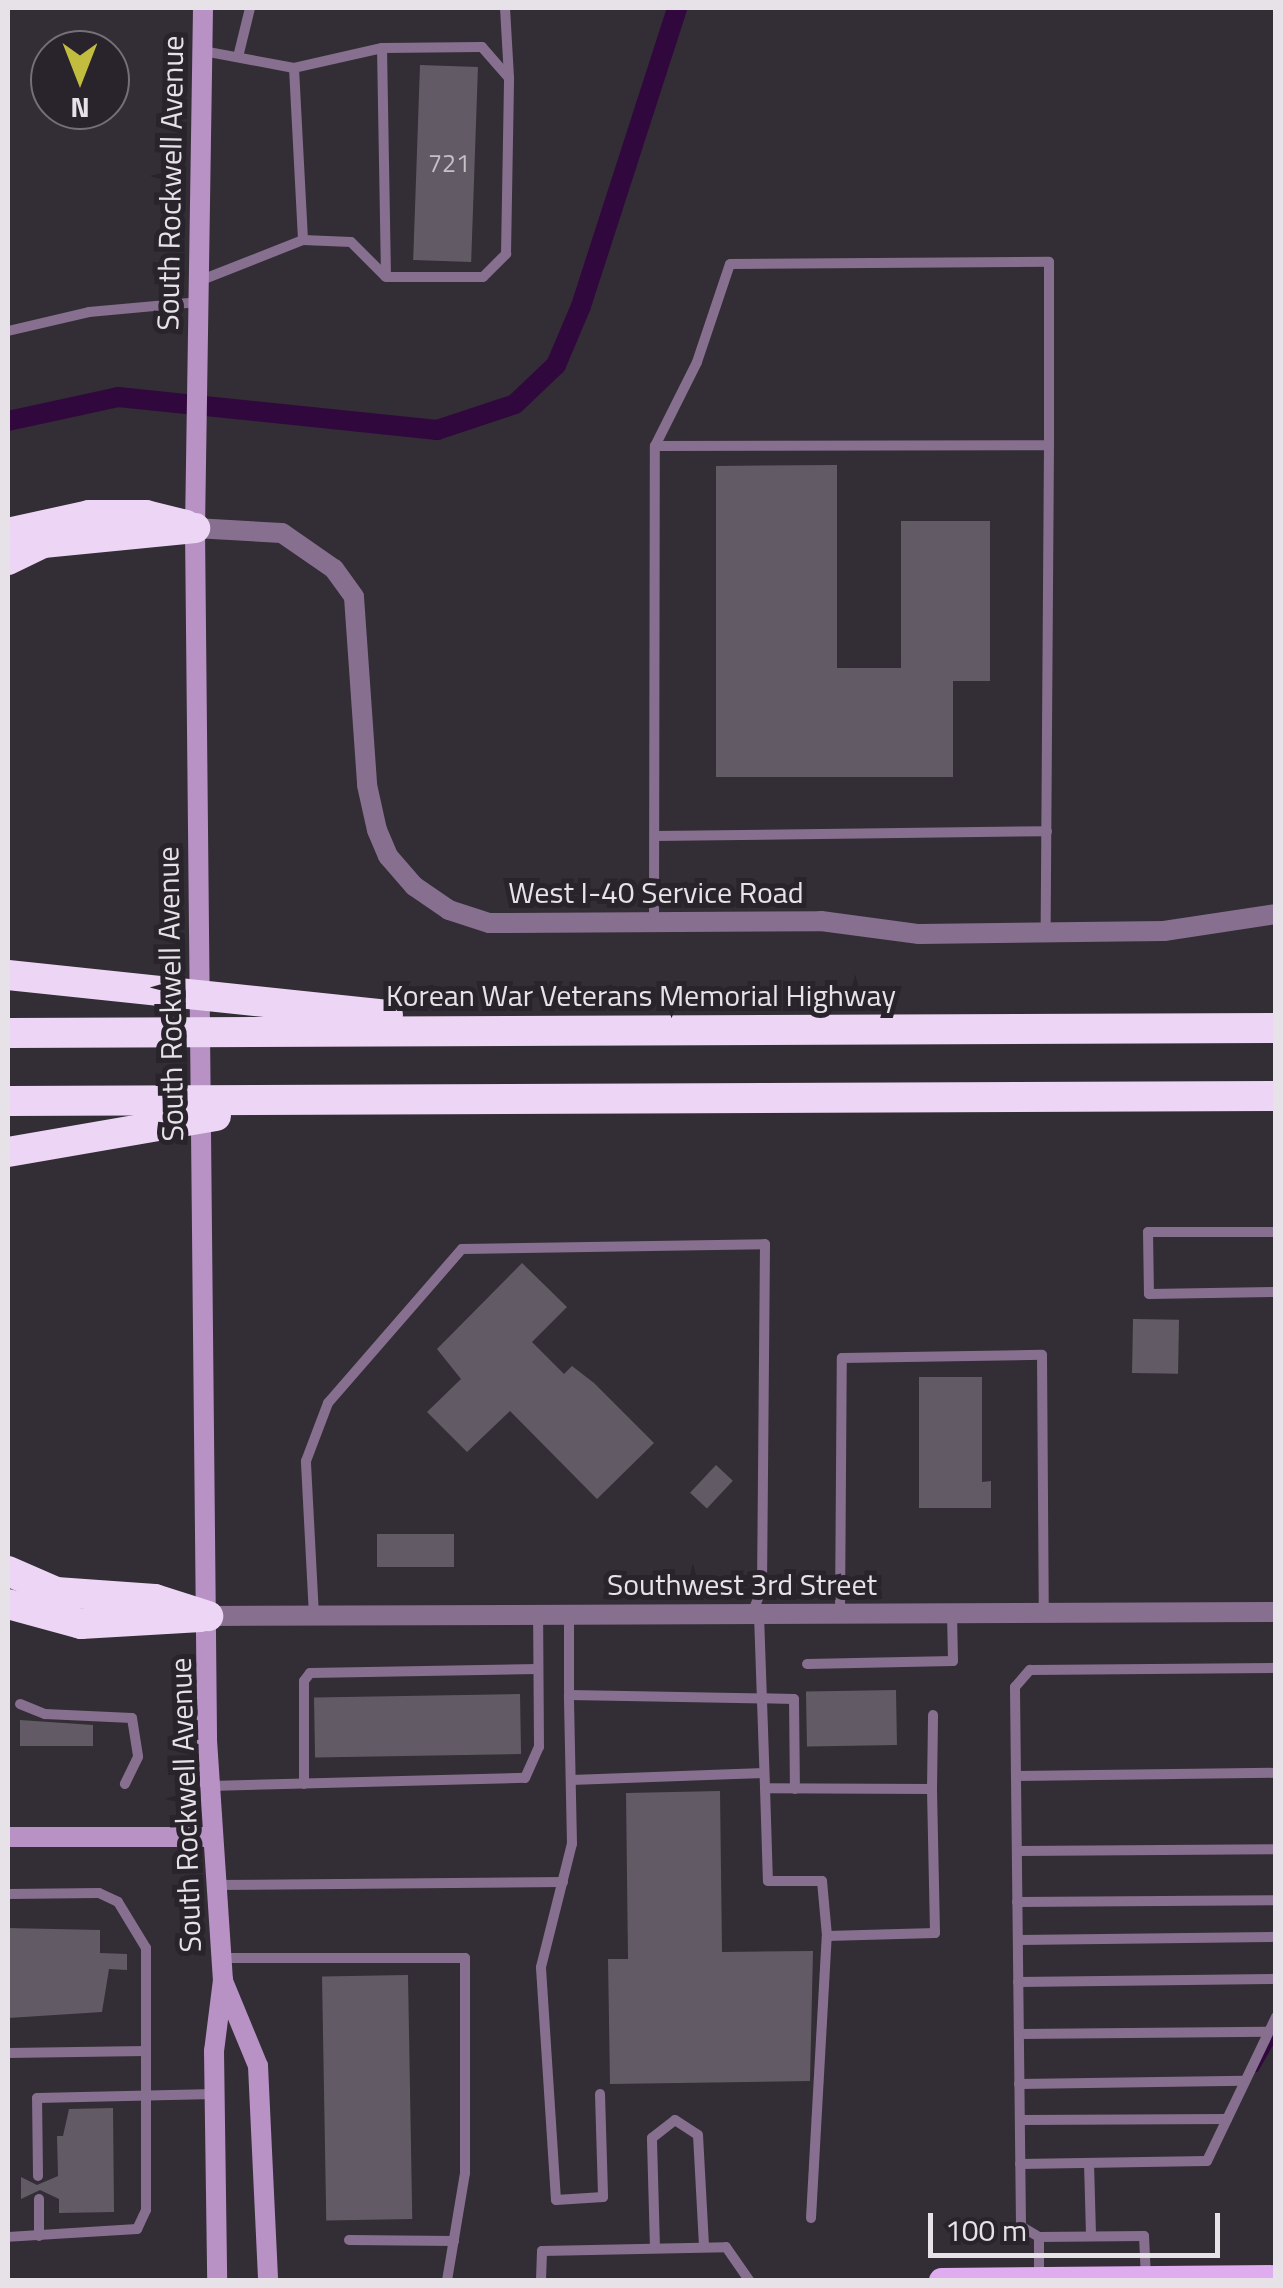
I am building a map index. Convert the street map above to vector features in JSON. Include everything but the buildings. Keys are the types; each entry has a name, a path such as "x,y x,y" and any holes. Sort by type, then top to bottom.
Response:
{"highway":[{"path":"8,533 89,515 146,515 194,528"},
{"path":"8,560 44,543 194,528"},
{"path":"8,975 530,1032"},
{"name":"Korean War Veterans Memorial Highway","path":"8,1032 1276,1028"},
{"path":"8,1101 1276,1096"},
{"path":"8,1152 308,1100"},
{"path":"8,1571 56,1592 155,1599 208,1616"},
{"path":"8,1604 81,1624 150,1624 208,1616"}],"main road":[{"path":"941,2280 1276,2277"}],"street":[{"name":"South Rockwell Avenue","path":"202,8 194,528 198,945 209,1786 222,1980"},
{"name":"West I-40 Service Road","path":"194,528 282,533 334,568 354,597 366,785 388,856 414,886 449,910 488,923 820,921 919,934 1209,928 1276,914"},
{"name":"Southwest 3rd Street","path":"208,1616 1276,1612"},
{"path":"8,1837 211,1837"},
{"path":"217,2280 215,2094 222,1980"},
{"path":"222,1980 258,2066 268,2280"}],"lane":[{"path":"238,57 250,8"},
{"path":"8,331 198,291 303,240 351,242 386,277 484,277 506,254 509,78 505,8"},
{"path":"202,51 294,68 382,48 482,48 509,78"},
{"path":"382,48 386,277"},
{"path":"294,68 303,240"},
{"path":"654,922 655,446 697,362 730,264 1049,262 1046,932"},
{"path":"655,446 1049,445"},
{"path":"656,836 1047,831"},
{"path":"1276,1232 1148,1232 1149,1294 1276,1292"},
{"path":"314,1616 306,1461 328,1403 462,1249 765,1244 762,1571 755,1614 762,1696 768,1881 822,1881 827,1936 811,2218"},
{"path":"840,1614 842,1358 1042,1356 1044,1613"},
{"path":"807,1664 953,1661 952,1613"},
{"path":"570,1614 572,1844 541,1968 556,2200 603,2197 600,2094"},
{"path":"209,1786 524,1778 539,1748 538,1615"},
{"path":"1146,2278 1144,2236 1039,2237 1021,2226 1015,1687 1030,1670 1276,1668"},
{"path":"304,1784 304,1681 310,1674 538,1669"},
{"path":"569,1695 794,1698 795,1789"},
{"path":"20,1704 45,1714 132,1718 138,1758 126,1784"},
{"path":"827,1936 935,1933 932,1715"},
{"path":"571,1780 764,1773"},
{"path":"1016,1776 1276,1773"},
{"path":"764,1788 932,1788"},
{"path":"1017,1851 1276,1849"},
{"path":"215,1884 562,1882"},
{"path":"8,1894 99,1893 118,1902 146,1948 146,2210 137,2229 8,2237"},
{"path":"1017,1902 1276,1900"},
{"path":"1018,1940 1276,1937"},
{"path":"221,1958 465,1958 465,2173 447,2280"},
{"path":"1018,1982 1276,1979"},
{"path":"1020,2164 1207,2162 1276,2016"},
{"path":"1019,2034 1268,2032"},
{"path":"8,2053 146,2051"},
{"path":"1019,2084 1245,2081"},
{"path":"38,2176 37,2098 215,2094"},
{"path":"1020,2120 1227,2119"},
{"path":"655,2248 652,2138 664,2123 685,2121 698,2135 704,2247"},
{"path":"1090,2163 1090,2236"},
{"path":"39,2199 40,2236"},
{"path":"1039,2237 1040,2280"},
{"path":"349,2240 454,2241"},
{"path":"541,2280 542,2251 726,2246 749,2280"}],"waterway":[{"path":"8,421 118,397 437,430 515,404 556,365 581,306 677,8"},
{"path":"1256,2069 1276,2034"}]}
